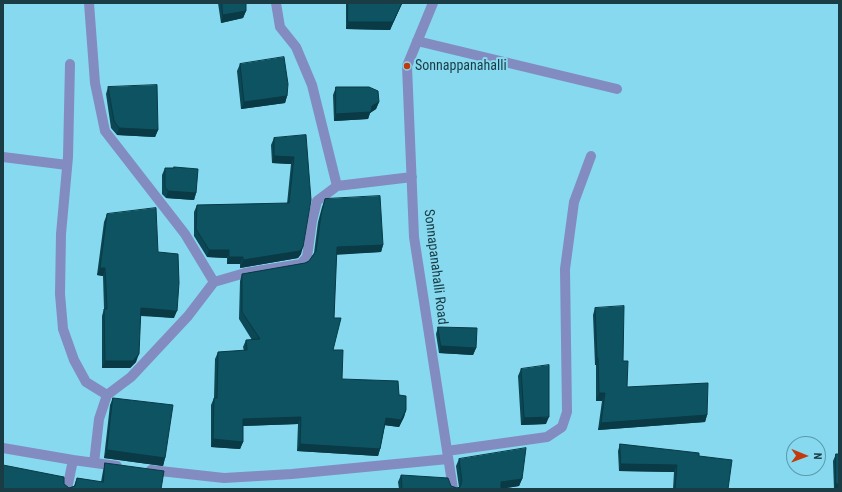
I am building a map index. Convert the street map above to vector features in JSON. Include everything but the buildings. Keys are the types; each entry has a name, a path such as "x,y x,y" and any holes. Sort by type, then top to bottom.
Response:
{"street":[{"path":"89,3 95,83 105,131 185,234 214,282"},
{"path":"276,3 280,27 296,47 312,85 337,186"},
{"name":"Sonnapanahalli Road","path":"432,3 407,66 414,237 453,489"},
{"path":"417,41 617,89"},
{"path":"70,64 67,165 61,234 60,294 62,329 74,360 86,382 107,395"},
{"path":"139,469 224,478 292,474 447,455 547,437 562,427 567,412 565,269 574,202 591,156"},
{"path":"3,157 67,165"},
{"path":"94,463 99,419 107,395 131,377 188,316 214,282 245,273 301,264 307,257 312,221 317,201 337,186 412,177"},
{"path":"3,448 124,467"},
{"path":"67,489 74,460"}],"place":[{"name":"Sonnappanahalli","path":"407,66"}]}
